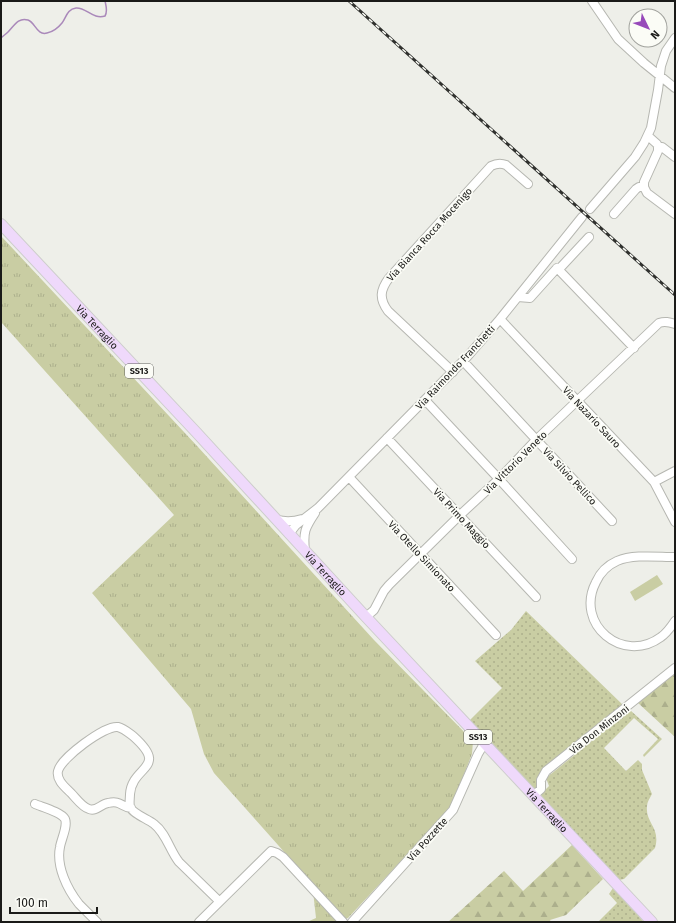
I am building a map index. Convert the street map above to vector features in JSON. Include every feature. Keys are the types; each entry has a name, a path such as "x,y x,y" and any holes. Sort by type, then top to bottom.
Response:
{"main road":[{"name":"Via Terraglio","path":"1,224 191,426 484,744 652,922"}],"street":[{"path":"592,1 618,39 644,63 675,88"},
{"path":"590,209 635,157 648,136 663,59 666,51 675,38"},
{"path":"648,136 658,146 662,147 675,157"},
{"path":"658,146 658,151 644,182 644,187 647,193 675,214"},
{"name":"Via Bianca Rocca Mocenigo","path":"453,372 388,311 383,305 382,290 389,278 491,166 497,164 506,165 528,184"},
{"path":"614,214 636,189 639,187 644,187"},
{"name":"Via Raimondo Franchetti","path":"290,534 302,529 318,508 453,372 500,319 582,217"},
{"path":"518,297 530,298 557,268 561,267 589,237"},
{"path":"557,268 634,348"},
{"name":"Via Nazario Sauro","path":"500,319 654,482 675,522"},
{"name":"Via Vittorio Veneto","path":"366,617 374,610 384,591 389,585 499,479 536,440 659,323 667,321 675,324"},
{"name":"Via Silvio Pellico","path":"463,361 612,521"},
{"path":"425,400 572,559"},
{"name":"Via Primo Maggio","path":"387,438 536,597"},
{"path":"654,482 675,471"},
{"name":"Via Otello Simionato","path":"349,477 496,635"},
{"path":"277,520 284,522 306,522"},
{"name":"Via Raimondo Franchetti","path":"305,551 304,537 306,522"},
{"path":"675,557 626,558 613,563 597,578 590,600 592,617 599,628 608,638 624,645 634,646 651,643 666,633 675,621"},
{"name":"Via Don Minzoni","path":"534,796 541,789 541,780 546,771 675,668"},
{"path":"131,808 131,786 148,764 150,758 148,752 123,729 117,727 105,731 87,741 64,760 58,770 61,784 81,803 88,809 93,810 97,809 103,804 117,802 127,808 131,808 155,825 161,831 179,862 219,901"},
{"name":"Via Pozzette","path":"352,922 453,810 484,744"},
{"path":"35,804 59,814 64,819 66,826 59,855 61,868 72,894 79,904 97,922"},
{"path":"199,922 271,851 277,852 343,922"}],"green space":[{"path":"1,236 198,447 374,640 473,741 472,754 451,807 348,918 345,919 318,890 214,773 204,754 191,709 92,593 174,515 1,322"},
{"path":"657,575 663,584 635,601 630,592"},
{"path":"526,611 623,705 540,773 538,786 534,789 470,720 502,688 475,661 511,630"},
{"path":"675,672 675,737 637,702"},
{"path":"630,710 662,739 644,757 643,755 658,739 634,718 604,748 626,771 638,760 642,764 642,770 652,794 647,806 647,812 655,830 656,841 655,848 624,879 619,880 540,795 549,786 546,778"},
{"path":"572,845 603,879 566,915 550,920 551,922 448,922 504,871 523,891"},
{"path":"613,888 644,922 598,922 617,903 609,894"},
{"path":"313,891 343,922 307,922 316,918"}],"waterway":[{"path":"1,38 16,23 25,19 30,21 41,33 51,32 60,25 71,10 76,8 83,9 93,15 101,17 105,16 107,10 105,1"}],"railway":[{"path":"349,1 675,295"}]}
